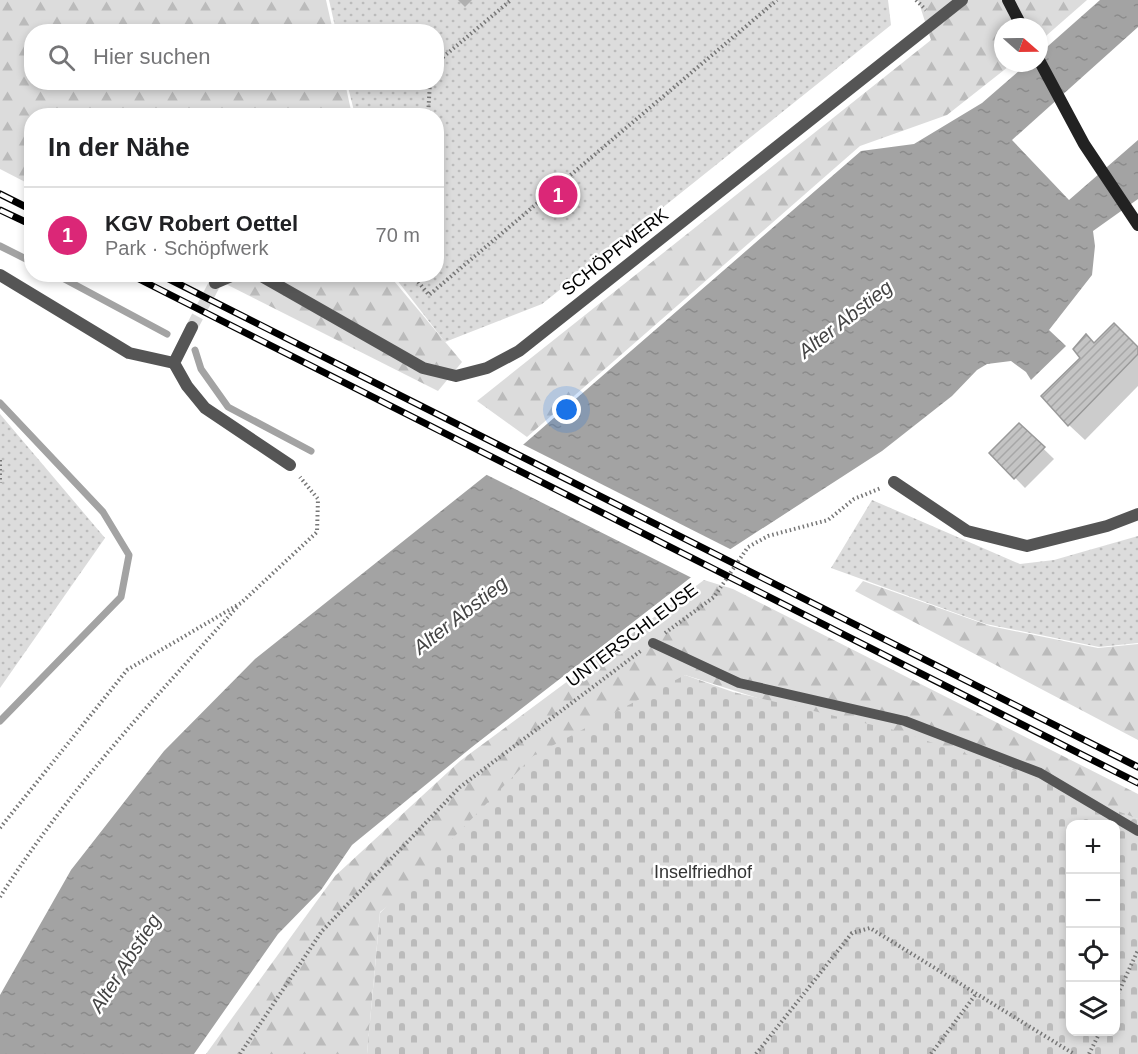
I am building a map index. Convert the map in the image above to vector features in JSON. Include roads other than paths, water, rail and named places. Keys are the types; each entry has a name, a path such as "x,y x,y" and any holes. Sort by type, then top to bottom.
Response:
{"main road":[{"path":"1008,0 1017,18"},
{"path":"1045,72 1084,144 1136,223"}],"street":[{"name":"SCHÖPFWERK","path":"272,282 423,368 456,376 487,368 519,351 963,0"},
{"path":"0,276 129,353 174,363 187,386 205,408 290,465"},
{"path":"174,363 192,327"},
{"path":"894,482 967,531 1027,546 1107,526 1138,514"}],"lane":[{"path":"653,643 739,683 905,721 1040,773 1138,831"}],"water":[{"name":"Alter Abstieg","path":"1100,0 1138,0 1138,27 1012,140 1069,200 1138,140 1138,199 1093,231 1095,246 1092,275 1049,330 1066,346 1031,380 1026,372 1011,361 987,364 977,370 952,396 882,451 712,561 472,747 352,845 321,890 278,934 194,1054 0,1054 0,995 71,870 164,751 255,659 509,457 861,151 914,144 982,103 1018,72 1048,72 1048,46"}],"waterway":[{"path":"0,246 24,258"},
{"path":"70,282 167,334"},
{"path":"195,350 201,369 228,407 311,451"},
{"path":"0,403 103,512 129,555 121,597 0,721"}],"tunnel":[{"path":"192,327 215,283"}],"railway":[{"path":"0,194 24,206"},
{"path":"0,210 24,221"},
{"path":"145,282 1138,783"},
{"path":"175,282 1138,767"}],"place":[{"name":"KGV Robert Oettel","path":"558,195"}],"park label":[{"name":"Inselfriedhof","path":"703,872"}]}
